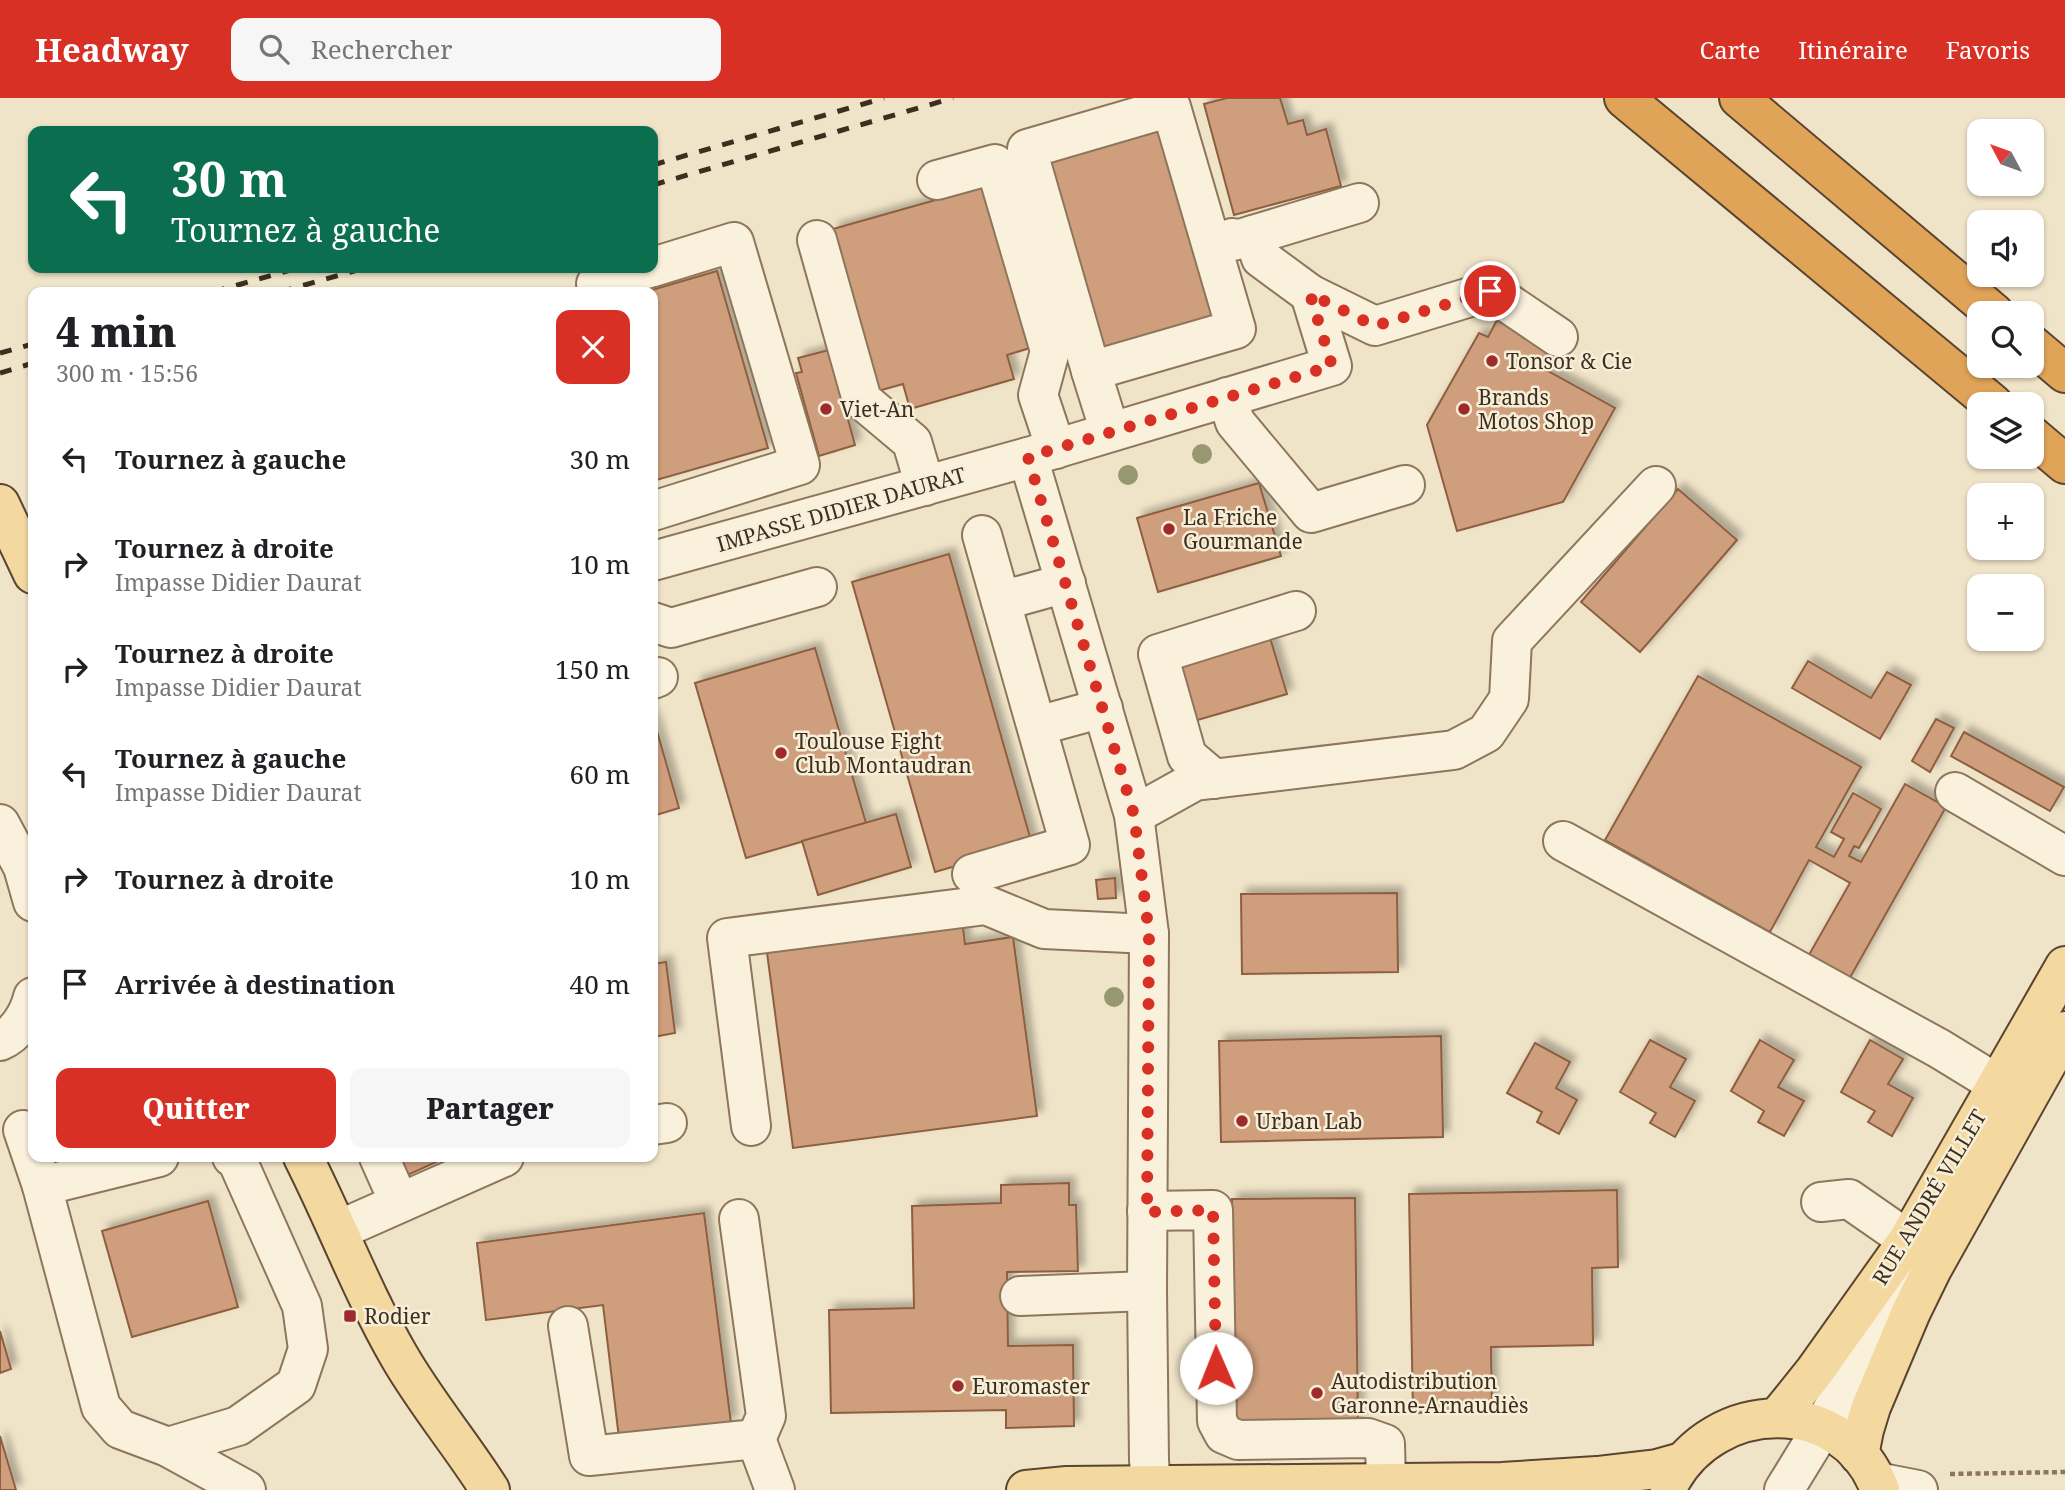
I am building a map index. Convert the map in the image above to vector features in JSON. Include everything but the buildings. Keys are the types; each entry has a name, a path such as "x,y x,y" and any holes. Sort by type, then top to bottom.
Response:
{"highway":[{"path":"1624,98 1978,392"},
{"path":"1739,98 1980,301"},
{"path":"2044,355 2065,373"},
{"path":"2044,446 2065,464"}],"main road":[{"path":"0,504 28,563"},
{"name":"RUE ANDRÉ VILLET","path":"1777,1418 1814,1372 1908,1240 2065,966"},
{"name":"RUE ANDRÉ VILLET","path":"1872,1476 1864,1430 1871,1407 1916,1301 2065,1031"},
{"path":"305,1162 373,1308 399,1356 438,1418 490,1489"},
{"path":"1026,1490 1067,1486 1385,1482 1519,1486 1657,1469 1674,1476 1701,1443 1724,1429 1749,1420 1777,1418 1799,1421 1842,1440 1872,1476"}],"street":[{"path":"1192,98 1233,241 1359,203"},
{"path":"1091,372 1236,329 1171,107 1027,149 1091,372 1110,432"},
{"path":"937,180 995,164 1050,351 1038,394 1042,453 1066,583 1134,815 1149,934 1147,1291 1151,1486"},
{"path":"1253,235 1261,258 1310,294 1375,326 1490,291 1558,337"},
{"path":"817,240 862,400 912,442 925,486"},
{"path":"658,265 734,242 800,465 658,509"},
{"path":"596,284 632,273"},
{"name":"IMPASSE DIDIER DAURAT","path":"658,560 1042,453 1332,366 1310,294"},
{"path":"1227,397 1235,422 1311,513 1405,485"},
{"path":"1134,815 1195,781 1454,750 1486,733 1509,699 1512,641 1656,486"},
{"path":"720,490 734,539"},
{"path":"972,874 1070,845 982,535"},
{"path":"1001,601 1066,583"},
{"path":"658,624 671,628 817,587"},
{"path":"1214,779 1187,756 1158,654 1296,611"},
{"path":"1037,726 1102,708"},
{"path":"1955,792 2065,856"},
{"path":"0,824 23,867 28,884"},
{"path":"1563,841 1940,1049 1997,1084"},
{"path":"751,1126 727,939 986,905 1044,929 1149,934"},
{"path":"1784,1490 1822,1429 2065,998"},
{"path":"0,1041 10,1037 28,1012"},
{"path":"22,1128 28,1145"},
{"path":"34,1162 101,1407 120,1429 168,1447 246,1490"},
{"path":"42,1186 139,1162"},
{"path":"168,1447 239,1426 296,1385 308,1349 302,1306 238,1162"},
{"path":"381,1162 399,1202"},
{"path":"339,1230 492,1162"},
{"path":"1821,1202 1849,1199 1908,1240"},
{"path":"1147,1212 1213,1210 1217,1421 1224,1434 1238,1440 1368,1438 1385,1444 1385,1482"},
{"path":"739,1219 766,1416 756,1439 775,1490"},
{"path":"1020,1296 1147,1291"},
{"path":"568,1326 589,1456 756,1439"},
{"path":"1872,1476 1930,1482"}],"path":[{"path":"1930,1482 2065,1472"}],"railway":[{"path":"658,164 884,98"},
{"path":"658,184 953,98"},
{"path":"231,287 280,273"},
{"path":"298,287 347,273"},
{"path":"0,353 28,345"},
{"path":"0,373 28,365"}],"place":[{"name":"Tonsor & Cie","path":"1492,361"},
{"name":"Viet-An","path":"826,409"},
{"name":"Brands Motos Shop","path":"1464,409"},
{"name":"La Friche Gourmande","path":"1169,529"},
{"name":"Toulouse Fight Club Montaudran","path":"781,753"},
{"name":"Urban Lab","path":"1242,1121"},
{"name":"Rodier","path":"350,1316"},
{"name":"Euromaster","path":"958,1386"},
{"name":"Autodistribution Garonne-Arnaudiès","path":"1317,1393"}],"route":[{"path":"1216,1368 1213,1210 1147,1212 1149,934 1134,815 1028,457 1332,366 1310,294 1375,326 1490,291"}]}
